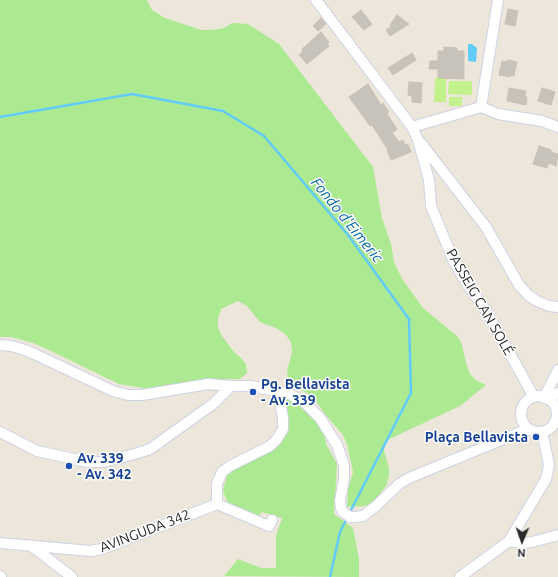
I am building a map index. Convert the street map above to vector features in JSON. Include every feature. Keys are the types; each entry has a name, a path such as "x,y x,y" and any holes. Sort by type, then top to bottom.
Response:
{"street":[{"name":"PASSEIG CAN SOLÉ","path":"316,0 412,127 418,140 429,180 431,206 454,262 543,398"},
{"path":"481,107 498,0"},
{"path":"412,127 481,107 498,114 542,121 558,127"},
{"path":"418,140 486,227 519,285 528,295 537,301 549,306 558,307"},
{"path":"0,345 12,346 28,351 113,391 128,395 142,395 208,384 251,386 289,394 304,401 320,418 337,445 344,465 344,478 340,501 341,508 343,512 348,515 359,517 363,516 376,506 399,484 409,478 528,429"},
{"path":"543,398 558,370"},
{"path":"0,432 37,451 88,462 104,462 150,449 213,404 231,386"},
{"path":"272,520 269,526 217,504 217,484 222,472 230,466 270,446 277,439 283,429 283,418 278,391"},
{"path":"543,398 555,407 557,415 556,424 542,432 537,432 528,429 524,424 521,418 523,405 528,401 558,393"},
{"path":"460,577 510,541 546,479 549,465 542,432"},
{"name":"AVINGUDA 342","path":"0,543 91,551 102,549 217,504"},
{"path":"510,541 521,543 532,542 558,535"},
{"path":"33,547 72,577"}],"green space":[{"path":"0,0 147,0 152,10 165,18 201,30 224,28 232,23 248,24 279,44 373,167 382,218 391,244 394,262 402,279 423,308 458,337 462,345 470,374 477,381 486,385 460,406 385,441 384,451 389,468 389,476 386,486 374,501 366,506 347,507 348,490 353,472 347,444 343,435 324,413 313,397 288,380 287,371 292,352 291,342 286,335 278,329 260,322 247,306 238,301 221,309 218,318 218,328 234,352 246,364 247,373 240,379 219,379 149,389 119,384 33,343 11,337 0,337"},
{"path":"435,78 446,78 446,102 434,102"},
{"path":"449,81 472,81 472,95 448,94"},
{"path":"449,97 462,97 462,106 449,106"},
{"path":"288,398 301,403 324,430 326,444 337,464 334,514 353,528 359,559 359,577 224,576 238,559 261,568 276,568 276,536 282,518 262,512 258,517 228,503 223,491 228,471 258,458 276,447 286,432 288,415 284,403"}],"water":[{"path":"468,44 472,44 477,48 476,62 468,61"}],"building":[{"path":"508,9 518,11 515,26 505,24"},
{"path":"361,10 372,24 364,30 352,17"},
{"path":"397,15 409,24 390,36 386,30 391,27 390,25"},
{"path":"321,18 326,24 318,31 313,26"},
{"path":"321,32 329,42 327,43 329,46 307,64 299,55 303,51 302,49"},
{"path":"444,47 457,48 457,51 464,51 464,79 438,78 438,69 429,69 430,61 438,61 438,51 444,51"},
{"path":"412,53 416,60 393,75 388,68"},
{"path":"508,60 517,62 514,76 510,75 510,77 499,75 502,61 507,62"},
{"path":"409,82 422,83 421,103 412,102 412,96 408,95"},
{"path":"368,84 381,105 383,103 389,112 387,114 397,129 392,133 399,142 403,140 405,145 408,144 411,152 391,160 388,150 372,125 370,126 349,97"},
{"path":"509,88 526,91 526,105 507,101"},
{"path":"542,88 555,92 551,105 538,101"},
{"path":"539,146 558,154 556,166 549,163 547,168 533,164"}],"waterway":[{"name":"Fondo d'Eimeric","path":"0,117 132,94 223,111 264,136 348,235 409,319 411,393 349,514"},
{"name":"Fondo d'Eimeric","path":"330,577 340,532 347,518"}],"place":[{"name":"Pg. Bellavista - Av. 339","path":"253,392"},
{"name":"Plaça Bellavista","path":"536,437"},
{"name":"Av. 339 - Av. 342","path":"69,466"}]}
